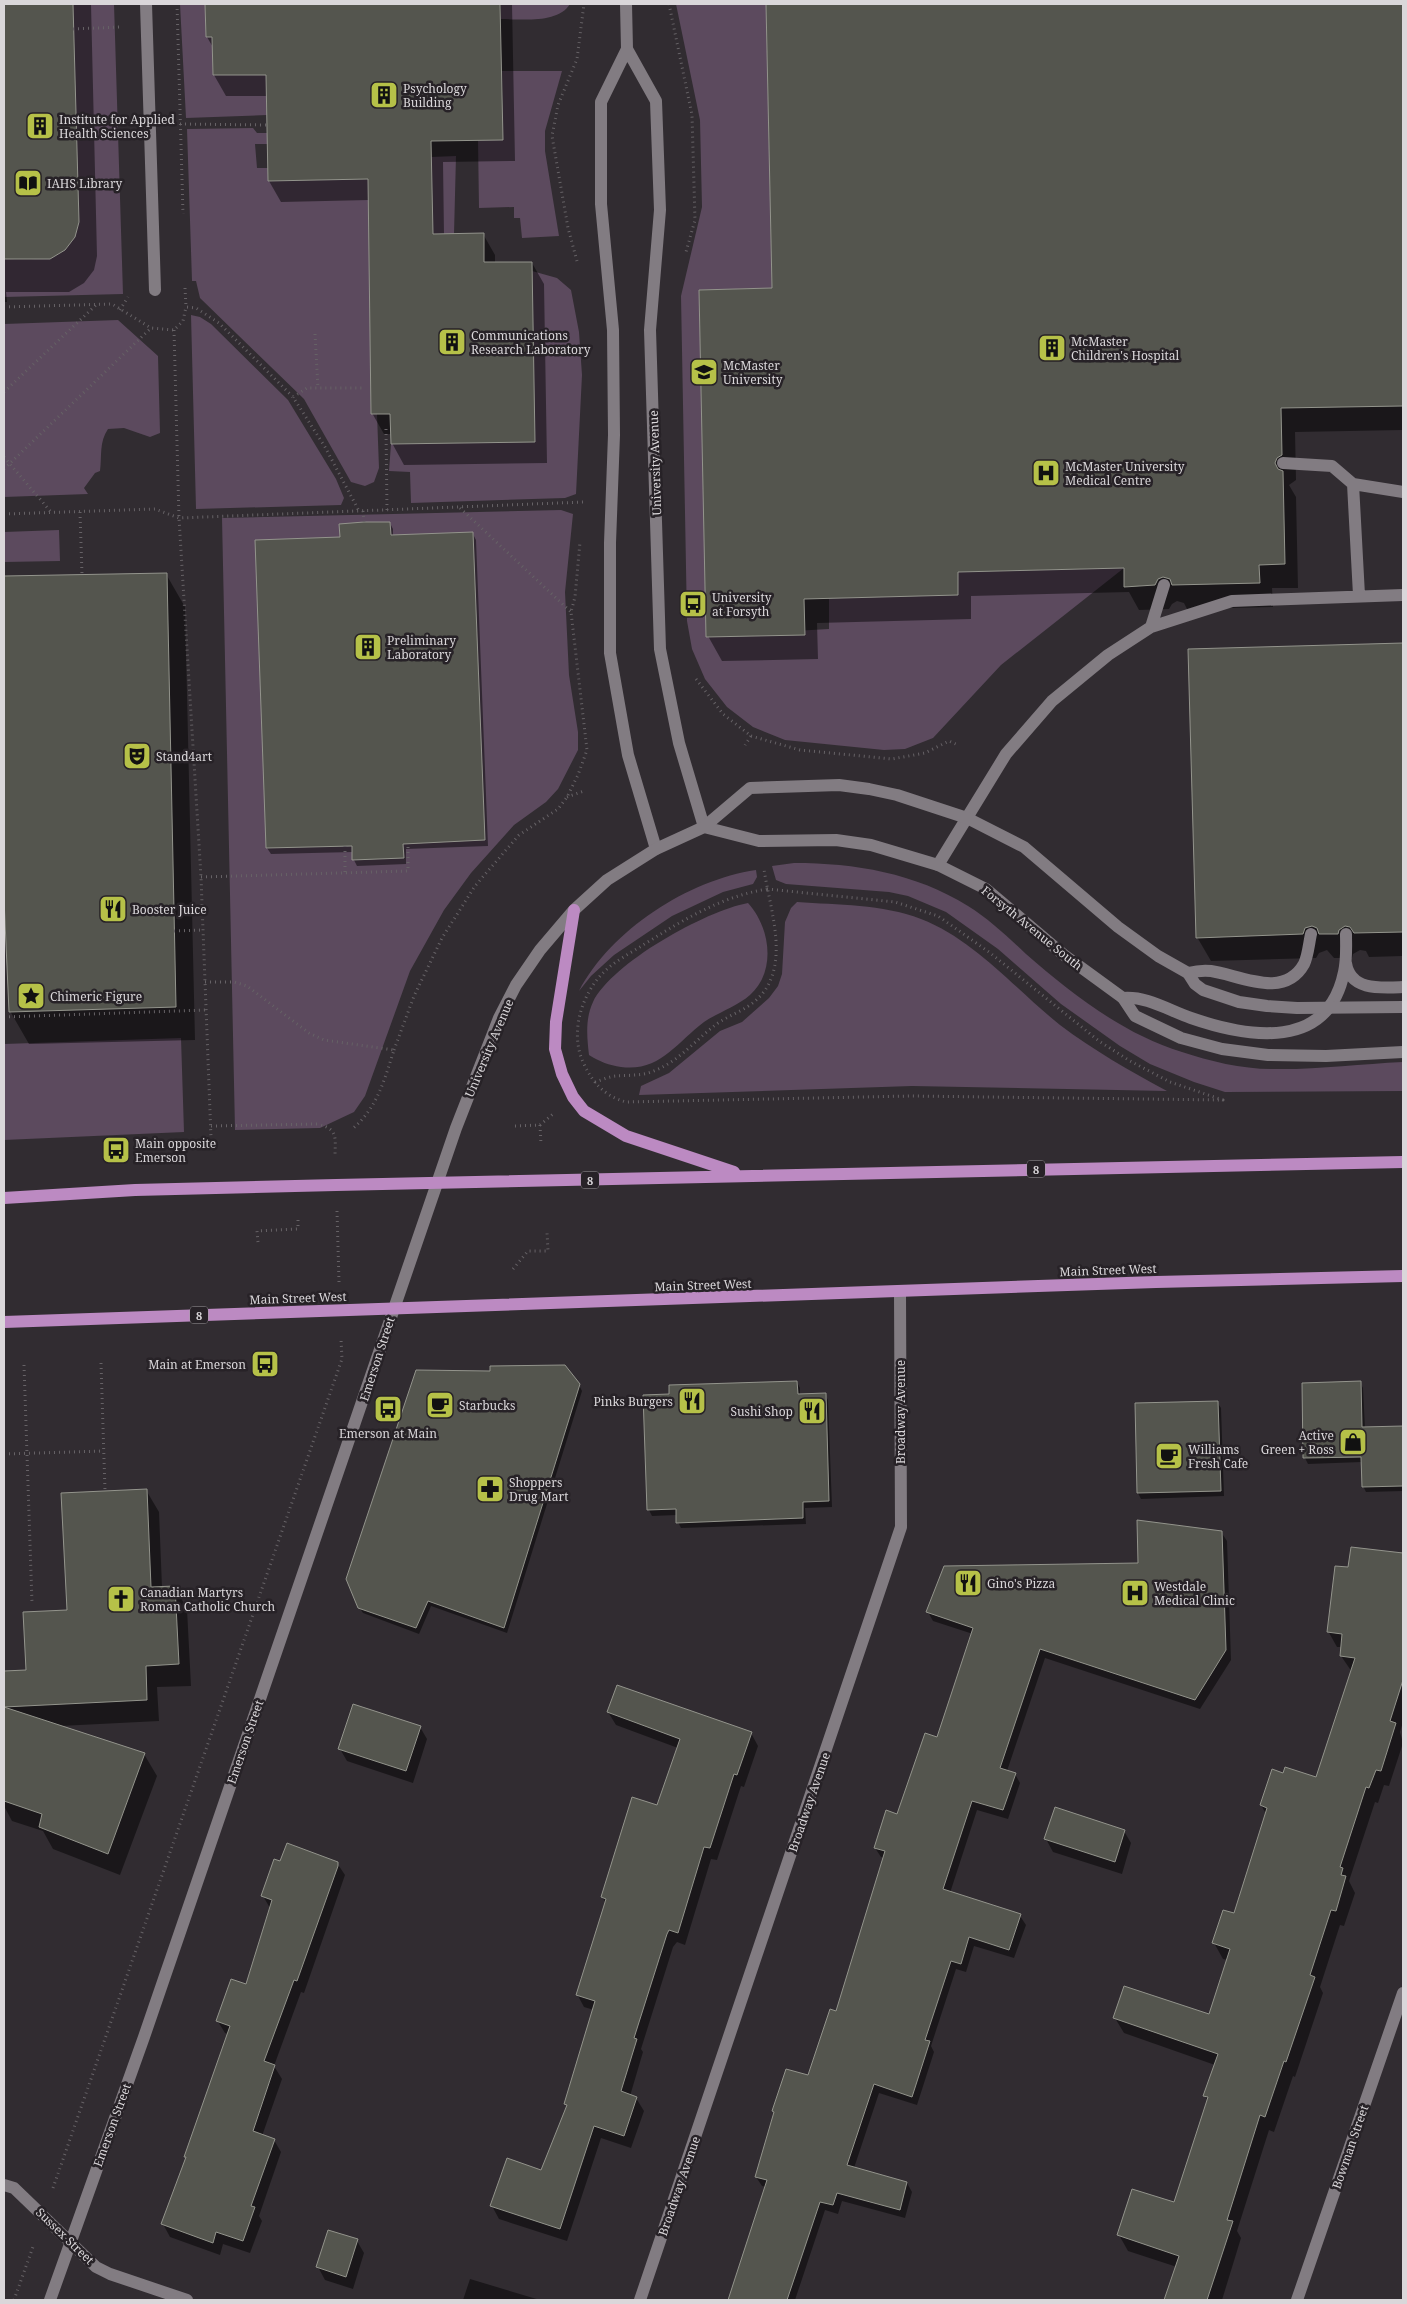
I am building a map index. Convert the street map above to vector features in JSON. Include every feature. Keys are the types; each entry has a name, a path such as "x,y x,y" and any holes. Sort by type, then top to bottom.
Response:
{"main road":[{"path":"574,910 556,1022 555,1049 562,1074 573,1097 584,1111 626,1136 743,1175"},
{"name":"8","path":"4,1198 135,1190 743,1175 1403,1162"},
{"name":"Main Street West","path":"4,1322 1156,1282 1403,1276"}],"street":[{"path":"146,4 155,290"},
{"name":"University Avenue","path":"436,1183 499,1018 516,985 540,950 574,910 608,880 656,850 704,827 679,743 660,649 650,330 652,286 660,232 656,101 628,49 626,4"},
{"name":"University Avenue","path":"628,49 601,102 601,204 613,330 614,435 610,543 610,653 628,755 656,850"},
{"path":"1282,463 1332,466 1353,484 1403,492"},
{"path":"1353,484 1359,595"},
{"path":"1151,627 1164,585"},
{"path":"938,865 1006,754 1052,701 1108,655 1151,627 1232,601 1359,595 1403,595"},
{"path":"704,827 750,788 839,785 897,795 967,818 1024,847 1118,927 1158,956 1188,973 1195,984 1203,990 1239,1002 1267,1006 1327,1008 1403,1007"},
{"name":"Forsyth Avenue South","path":"704,827 759,842 836,840 871,845 938,865 986,889 1064,955 1122,998 1135,1016 1181,1038 1222,1049 1292,1056 1403,1052"},
{"path":"1188,973 1212,971 1257,982 1284,981 1291,978 1304,964 1311,934"},
{"path":"1346,934 1347,972 1357,982 1372,987 1403,987"},
{"path":"1122,998 1136,997 1148,1000 1189,1018 1232,1030 1270,1034 1292,1032 1305,1026 1327,1008 1339,988 1346,962"},
{"name":"Emerson Street","path":"50,2300 292,1608 436,1183"},
{"name":"Broadway Avenue","path":"640,2300 901,1528 900,1292"},
{"name":"Bowman Street","path":"1297,2300 1403,1993"},
{"name":"Sussex Street","path":"4,2186 14,2188 96,2267 110,2274 187,2300"}],"path":[{"path":"177,4 183,220"},
{"path":"577,262 568,228 552,136 558,105 577,59 584,4"},
{"path":"669,4 692,115 695,220 685,256"},
{"path":"74,29 120,27"},
{"path":"180,124 267,125"},
{"path":"185,278 186,307 183,321 174,330 179,518 201,877 212,1138"},
{"path":"4,307 112,304 151,328 174,330"},
{"path":"4,392 96,305"},
{"path":"186,307 196,308 219,323 293,397 325,447 361,511 364,522"},
{"path":"4,469 151,328"},
{"path":"315,334 318,388"},
{"path":"293,397 307,388 364,388"},
{"path":"386,429 386,510"},
{"path":"4,457 51,512"},
{"path":"583,512 584,493"},
{"path":"4,514 155,509 179,518 584,502"},
{"path":"459,507 571,612"},
{"path":"80,512 82,574"},
{"path":"351,1130 364,1119 374,1106 383,1086 414,996 442,938 475,886 519,836 558,809 578,775 586,750 571,612 575,596 580,540"},
{"path":"694,676 701,688 723,714 751,736 800,750 892,759 925,753 949,741 958,745"},
{"path":"744,745 751,736"},
{"path":"566,797 584,791"},
{"path":"201,877 408,871 408,844"},
{"path":"345,846 345,873"},
{"path":"588,1085 615,1076 635,1076 651,1072 666,1065 721,1022 748,1007 766,990 772,977 776,949 764,868"},
{"path":"767,890 895,902 938,916 989,952 1099,1041 1130,1061 1170,1082 1223,1100 910,1096 626,1102 615,1099 594,1082 582,1059 578,1033 584,1001 602,974 685,918 717,902 743,894 767,890"},
{"path":"174,931 203,930"},
{"path":"205,982 234,982 247,986 310,1033 324,1040 394,1050"},
{"path":"4,1017 206,1010"},
{"path":"515,1126 540,1125 553,1113"},
{"path":"14,2300 342,1359 334,1133 329,1126 317,1124 211,1126"},
{"path":"540,1125 541,1144"},
{"path":"258,1242 257,1231 298,1229 298,1220"},
{"path":"513,1268 528,1251 548,1250 547,1232"},
{"path":"101,1363 105,1491"},
{"path":"24,1365 32,1603"},
{"path":"4,1454 104,1451"}],"shaded area":[{"path":"73,4 114,4 123,294 4,297 4,259 41,259 60,253 68,246 79,222"},
{"path":"180,4 205,4 206,37 212,37 213,75 266,75 267,115 186,118"},
{"path":"501,4 570,4 557,15 528,20 501,19"},
{"path":"676,4 766,4 772,288 699,290 707,636 829,629 829,598 958,595 958,572 1124,568 1001,665 933,738 905,749 884,750 785,740 753,727 727,707 705,679 692,649 687,621 681,296 702,207 700,120"},
{"path":"502,71 562,71 545,131 545,151 559,236 522,238 520,218 514,218 514,207 479,208 478,140 503,140"},
{"path":"253,128 257,133 267,133 268,144 255,144 257,168 268,168 268,181 432,178 431,157 456,156 454,234 369,235 371,413 377,414 379,468 374,482 365,486 351,482 304,399 200,298 196,281 192,281 187,129"},
{"path":"532,271 557,278 571,290 579,332 582,375 576,494 565,498 411,503 410,472 389,471 391,444 535,442"},
{"path":"191,315 200,317 211,324 288,400 336,479 344,498 341,505 196,509"},
{"path":"118,320 158,356 160,433 150,437 124,428 108,429 102,444 100,471 95,473 84,488 88,494 4,497 4,324"},
{"path":"561,510 573,514 565,592 569,675 578,732 578,750 558,789 546,802 514,825 471,873 444,910 410,971 365,1096 354,1112 320,1128 235,1130 222,518"},
{"path":"59,530 60,561 4,562 4,532"},
{"path":"794,863 839,865 884,872 927,885 948,895 983,917 1080,998 1119,1024 1160,1044 1214,1061 1260,1069 1304,1069 1403,1062 1403,1091 1225,1092 1194,1082 1150,1064 1120,1046 1061,1004 998,949 946,912 908,896 889,892 786,884 776,880 772,866"},
{"path":"756,870 757,877 753,884 723,892 672,916 614,955 591,976 579,991 593,969 611,948 654,911 704,885"},
{"path":"797,902 891,910 921,919 941,928 977,952 1060,1025 1112,1060 1167,1091 912,1086 639,1095 641,1086 669,1073 720,1031 742,1022 769,998 778,986 782,974 785,922 791,908"},
{"path":"748,903 756,913 761,924 767,949 767,962 764,974 759,985 750,995 704,1022 667,1054 646,1065 621,1067 597,1060 589,1055 587,1028 590,1008 603,987 619,971 662,941 685,928 708,916"},
{"path":"181,1038 184,1132 4,1140 4,1044"}],"building":[{"name":"Institute for Applied Health Sciences","path":"4,4 73,4 79,222 75,237 65,250 50,259 4,259"},
{"path":"205,4 500,4 503,140 431,141 433,234 484,233 484,262 532,262 535,442 391,444 390,414 371,414 368,179 268,181 266,75 213,75 212,37 206,37"},
{"name":"McMaster University Medical Centre","path":"766,4 1403,4 1403,406 1281,408 1282,455 1277,458 1275,463 1278,469 1283,471 1285,564 1259,565 1260,583 1172,585 1170,579 1163,577 1158,579 1155,585 1124,587 1124,568 958,572 958,595 804,599 805,635 706,637 699,290 772,288"},
{"name":"Preliminary Laboratory","path":"390,522 391,535 473,532 485,840 403,844 404,858 352,860 352,846 266,848 255,540 340,537 339,524"},
{"path":"167,573 176,1007 9,1012 4,899 4,576"},
{"path":"1403,643 1403,932 1354,933 1350,927 1345,926 1339,930 1338,934 1319,934 1317,928 1312,926 1305,928 1303,934 1196,938 1188,649"},
{"path":"565,1365 580,1384 504,1628 428,1601 416,1628 358,1608 346,1579 416,1370 490,1371 490,1366"},
{"path":"797,1381 798,1394 826,1393 829,1501 803,1502 803,1518 676,1523 676,1509 647,1510 643,1395 669,1394 669,1385"},
{"name":"Active Green + Ross","path":"1361,1381 1362,1427 1403,1426 1403,1486 1362,1487 1361,1457 1303,1458 1302,1383"},
{"path":"1218,1401 1221,1491 1137,1493 1135,1403"},
{"name":"Canadian Martyrs Roman Catholic Church","path":"147,1489 151,1587 175,1586 179,1664 146,1666 147,1700 4,1707 4,1671 26,1670 23,1612 67,1610 61,1493"},
{"path":"1137,1520 1222,1531 1226,1650 1195,1700 1040,1649 1000,1768 1016,1773 1003,1810 972,1801 943,1889 1021,1914 1009,1950 969,1937 961,1964 951,1961 925,2040 930,2041 912,2097 874,2084 847,2165 907,2182 900,2210 837,2193 833,2205 820,2202 787,2300 728,2300 767,2180 755,2177 774,2112 772,2111 786,2069 808,2075 830,2009 836,2011 885,1851 874,1848 886,1810 897,1814 925,1733 937,1737 973,1628 926,1612 944,1566 1138,1563"},
{"path":"1351,1547 1403,1553 1403,1680 1390,1721 1396,1723 1381,1771 1376,1770 1369,1788 1366,1787 1340,1867 1343,1868 1341,1875 1346,1876 1336,1911 1331,1910 1310,1975 1315,1977 1286,2062 1284,2061 1265,2117 1260,2115 1227,2220 1233,2221 1207,2300 1164,2300 1179,2256 1117,2235 1132,2189 1174,2202 1208,2097 1203,2096 1218,2054 1113,2018 1124,1986 1209,2014 1230,1949 1212,1943 1223,1910 1234,1913 1267,1808 1260,1805 1272,1769 1283,1773 1285,1767 1316,1777 1355,1658 1340,1656 1342,1634 1327,1632 1335,1566 1348,1567"},
{"path":"617,1685 752,1732 737,1775 734,1774 710,1848 704,1847 678,1933 669,1930 667,1934 634,2038 637,2039 621,2091 637,2097 624,2136 594,2126 560,2229 490,2206 507,2158 541,2170 567,2105 564,2104 595,2001 576,1995 606,1899 601,1897 632,1797 657,1805 680,1739 607,1712"},
{"path":"353,1704 421,1726 406,1771 338,1749"},
{"path":"4,1707 145,1753 108,1854 39,1827 42,1814 4,1801"},
{"path":"1055,1807 1125,1830 1115,1862 1044,1839"},
{"path":"287,1843 338,1862 338,1866 297,1981 294,1980 264,2061 275,2065 253,2131 275,2139 251,2206 255,2207 243,2241 216,2232 213,2243 161,2224 186,2157 184,2157 230,2026 216,2021 231,1979 246,1984 272,1900 261,1896 274,1859 280,1861"},
{"path":"328,2230 358,2239 346,2277 316,2267"}],"place":[{"name":"Psychology Building","path":"384,95"},
{"name":"Institute for Applied Health Sciences","path":"40,126"},
{"name":"IAHS Library","path":"28,183"},
{"name":"Communications Research Laboratory","path":"452,342"},
{"name":"McMaster Children's Hospital","path":"1052,348"},
{"name":"McMaster University","path":"704,372"},
{"name":"McMaster University Medical Centre","path":"1046,473"},
{"name":"University at Forsyth","path":"693,604"},
{"name":"Preliminary Laboratory","path":"368,647"},
{"name":"Stand4art","path":"137,756"},
{"name":"Booster Juice","path":"113,909"},
{"name":"Chimeric Figure","path":"31,996"},
{"name":"Main opposite Emerson","path":"116,1150"},
{"name":"Main at Emerson","path":"265,1364"},
{"name":"Pinks Burgers","path":"692,1401"},
{"name":"Starbucks","path":"440,1405"},
{"name":"Emerson at Main","path":"388,1409"},
{"name":"Sushi Shop","path":"812,1411"},
{"name":"Active Green + Ross","path":"1353,1442"},
{"name":"Williams Fresh Cafe","path":"1169,1456"},
{"name":"Shoppers Drug Mart","path":"490,1489"},
{"name":"Gino's Pizza","path":"968,1583"},
{"name":"Westdale Medical Clinic","path":"1135,1593"},
{"name":"Canadian Martyrs Roman Catholic Church","path":"121,1599"}]}
